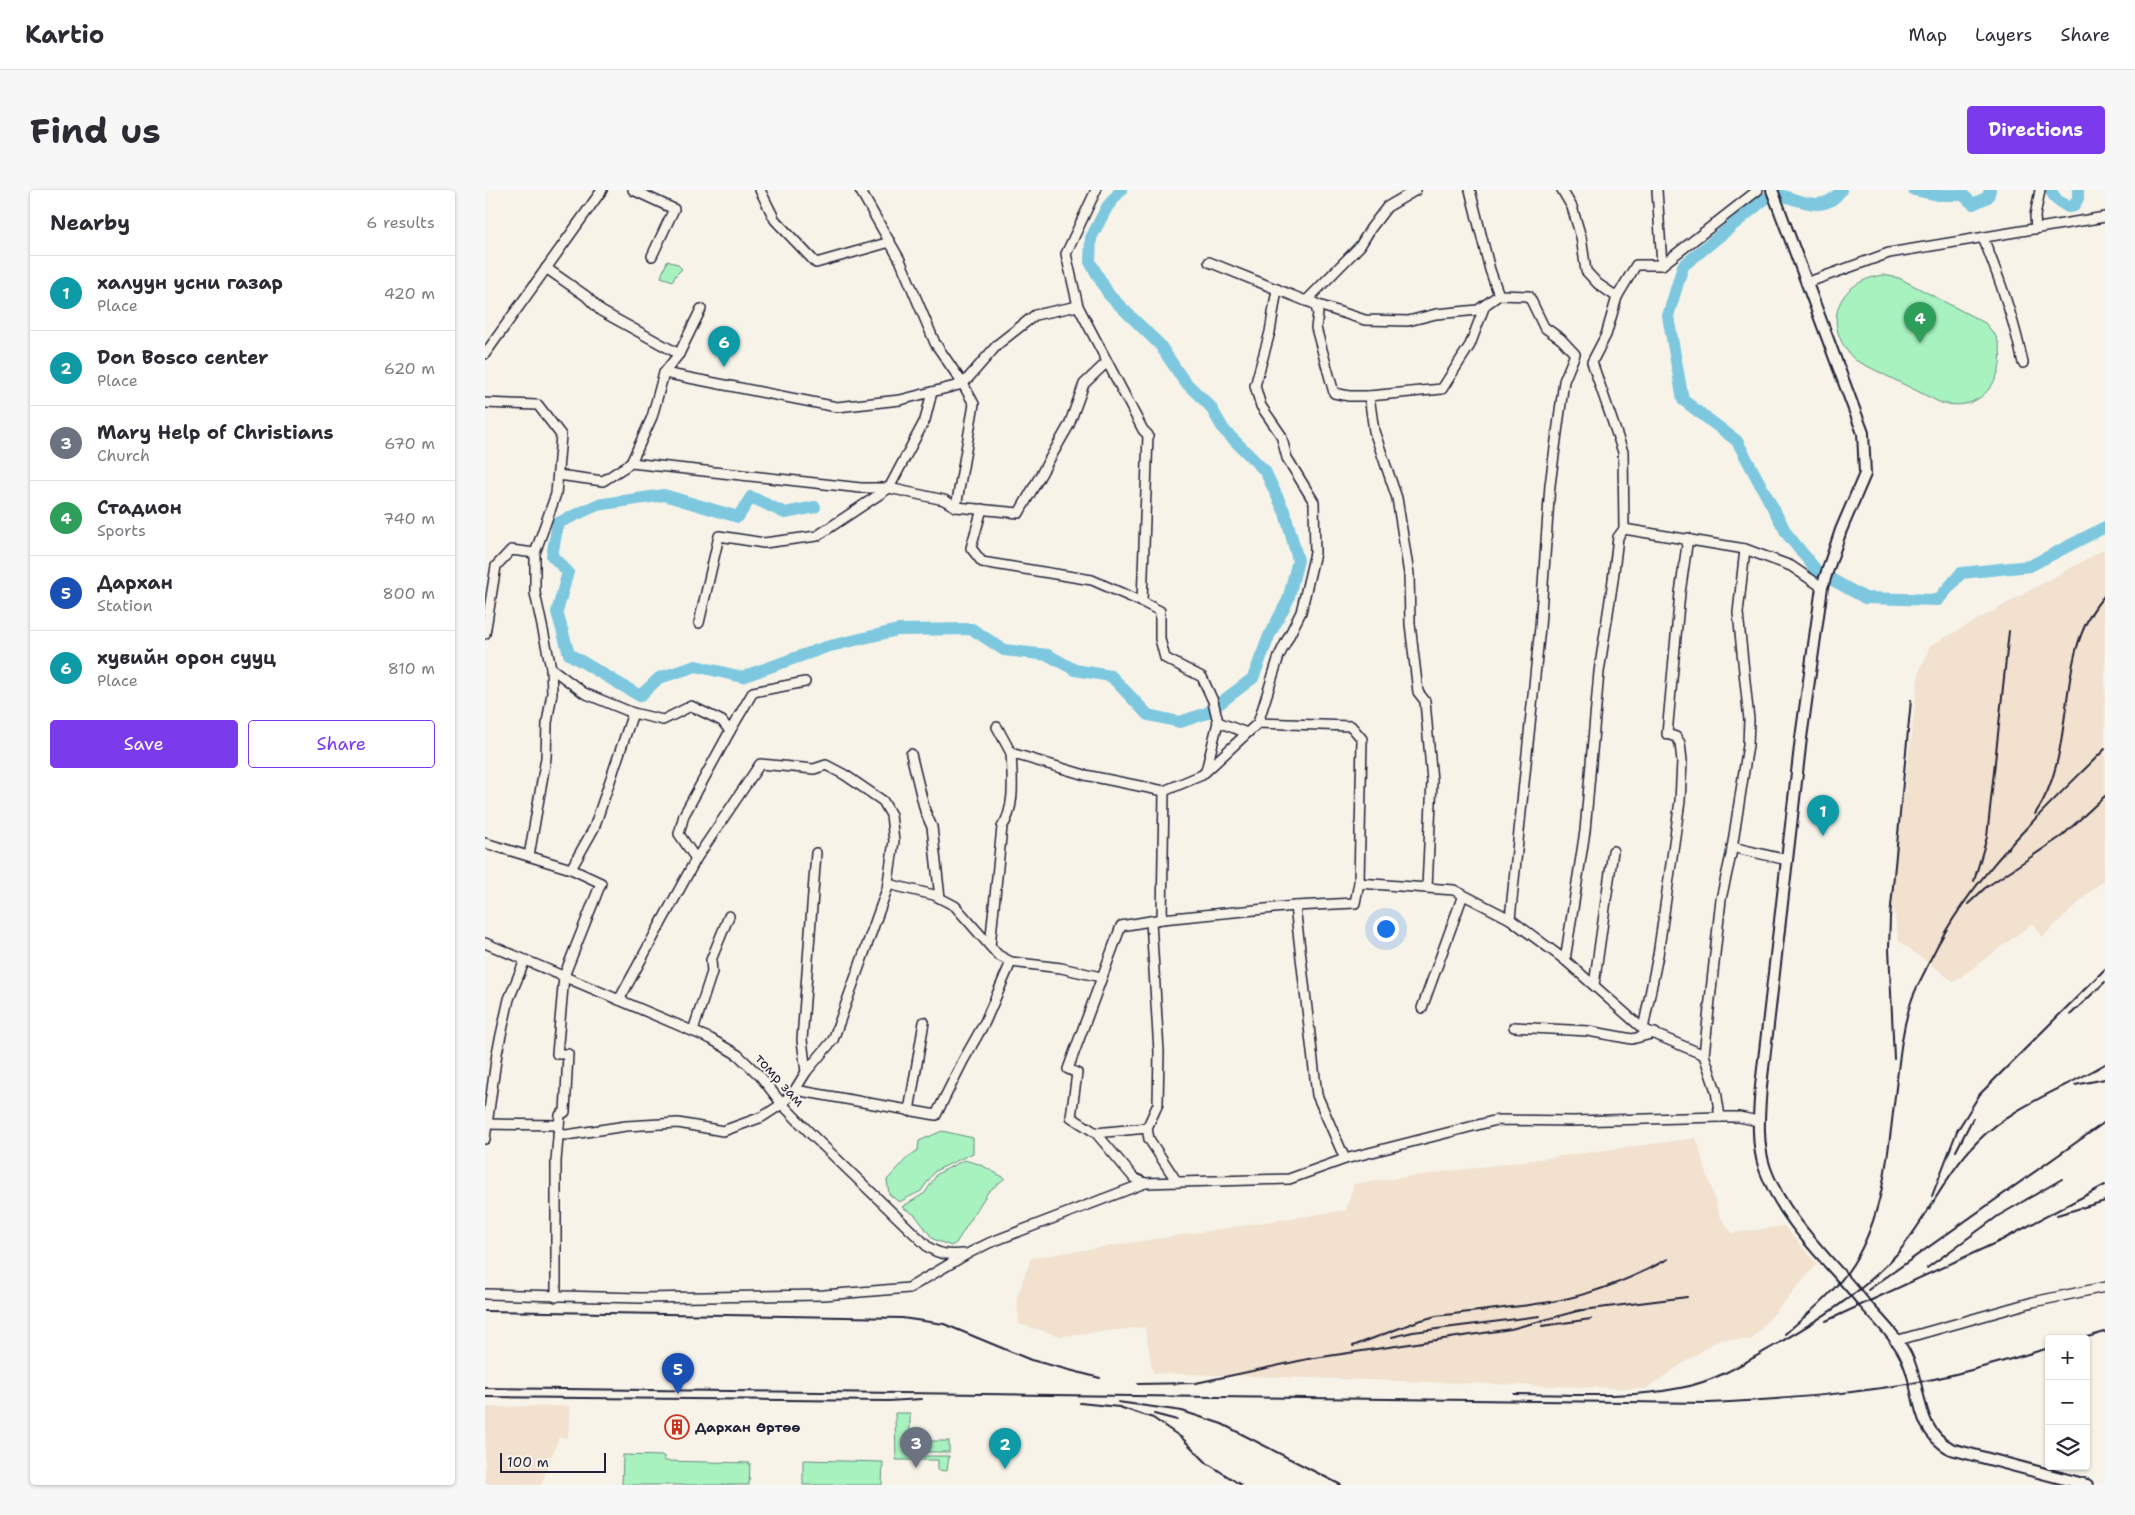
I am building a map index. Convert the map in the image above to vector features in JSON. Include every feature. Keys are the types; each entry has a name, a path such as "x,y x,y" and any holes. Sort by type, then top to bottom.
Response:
{"street":[{"path":"485,354 602,190"},
{"path":"633,190 675,209 652,256"},
{"path":"761,190 775,220 816,263 890,242"},
{"path":"860,190 900,260 935,343 963,384 974,404 956,507"},
{"path":"1097,190 1066,254 1077,306 1143,430 1148,435 1142,602"},
{"path":"1310,302 1360,246 1387,207 1416,190"},
{"path":"1470,190 1489,270 1499,295"},
{"path":"1562,190 1572,208 1581,237 1586,271 1598,284 1617,297"},
{"path":"1657,190 1661,265"},
{"path":"1565,960 1585,831 1599,672 1618,537 1623,529 1623,452 1592,362 1606,335 1617,297 1636,265 1661,265 1758,190"},
{"path":"1772,190 1805,283 1863,433 1865,474 1841,530 1822,587 1801,738 1758,1121 1765,1168 1778,1197 1799,1227 1843,1277 1906,1356 1924,1418 1930,1432 1939,1441 1951,1448 2087,1485"},
{"path":"2036,229 2039,194"},
{"path":"1805,283 1889,253 2105,217"},
{"path":"1983,238 2001,282 2017,332 2023,363"},
{"path":"1209,262 1310,302 1365,320 1408,321 1436,314 1478,310 1499,295 1529,296 1544,327 1561,339 1575,354 1564,381 1551,485 1540,627 1510,919"},
{"path":"546,268 586,296 601,311 679,354"},
{"path":"1011,753 1085,775 1164,790 1202,775 1258,723 1279,656 1301,612 1315,553 1314,502 1287,458 1281,435 1261,406 1255,386 1271,332 1277,289"},
{"path":"1310,302 1318,313 1316,328 1334,393 1349,396 1369,396 1442,389 1470,345 1485,305"},
{"path":"664,373 837,407 900,400 963,384 998,344 1035,315 1077,306"},
{"path":"557,475 603,481 631,463 652,417 664,373 679,354 701,309"},
{"path":"631,463 861,488 889,488 944,500 956,507 1019,513 1069,425 1084,384 1107,362"},
{"path":"699,623 719,536 764,543 817,536 889,488 925,420 932,392"},
{"path":"1369,396 1374,431 1397,498 1409,574 1410,624 1418,692 1425,702 1432,781 1427,888"},
{"path":"485,402 538,405 561,435 556,494 535,553 535,593 551,668 553,693 547,723 546,758 529,856"},
{"path":"982,509 971,548 982,562 1092,580 1159,610 1160,639 1165,658 1202,677 1213,701 1218,722 1206,771"},
{"path":"1623,529 1688,538 1745,549 1791,566 1822,587"},
{"path":"1643,1029 1658,955 1680,801 1682,761 1680,742 1676,737 1667,734 1680,593 1688,538"},
{"path":"1720,1117 1716,1091 1704,1054 1721,899 1732,847 1748,745 1749,720 1737,613 1745,549"},
{"path":"485,634 496,566 511,550 535,553"},
{"path":"551,668 584,693 633,713 663,720 691,706 722,721 730,731"},
{"path":"696,859 679,834 684,815 753,692 805,682"},
{"path":"571,869 594,828 633,713"},
{"path":"1218,722 1247,733"},
{"path":"1145,1183 1134,1178 1096,1133 1071,1117 1077,1073 1068,1069 1121,926 1162,918 1295,906 1355,904 1359,883 1362,739 1351,726 1258,723"},
{"path":"990,946 1002,826 1005,822 1013,789 1011,753 997,727"},
{"path":"911,754 925,811 932,827 940,898"},
{"path":"487,1119 558,1130 566,1136 626,1126 678,1123 723,1131 762,1117 782,1104 833,1040 888,884 894,841 891,815 883,801 845,775 826,766 814,769 760,764 696,859 619,1000"},
{"path":"1162,918 1164,790"},
{"path":"485,843 571,869 601,883 564,976 557,1054 568,1054 565,1112 560,1115 555,1161 556,1297"},
{"path":"1732,847 1787,860"},
{"path":"1594,986 1613,850"},
{"path":"806,1072 802,1040 816,853"},
{"path":"1359,883 1454,890 1510,919 1565,960 1643,1029 1704,1054"},
{"path":"888,884 934,895 955,906 998,955 1011,962 1061,968 1101,977"},
{"path":"1422,1008 1463,895"},
{"path":"1295,906 1317,1094 1345,1159"},
{"path":"693,1031 713,972 711,960 729,916"},
{"path":"1151,921 1159,1052 1158,1104 1147,1128 1149,1140 1177,1182"},
{"name":"томр зам","path":"485,943 693,1031 738,1055 761,1077 782,1104 811,1135 928,1247 937,1253 949,1255 967,1254"},
{"path":"485,1139 497,1053 509,998 525,960"},
{"path":"795,1090 936,1115 985,1022 1011,962"},
{"path":"909,1111 924,1022"},
{"path":"1514,1028 1588,1031 1631,1039 1655,1033"},
{"path":"485,1294 640,1298 825,1295 909,1288 989,1243 1145,1183 1289,1179 1345,1159 1497,1120 1573,1121 1739,1117 1758,1121"},
{"path":"1096,1133 1147,1128"},
{"path":"1895,1341 2033,1302 2105,1287"}],"shaded area":[{"path":"2105,549 2105,878 2042,937 2033,923 1954,982 1899,941 1891,896 1919,673 1930,646"},
{"path":"1696,1138 1720,1217 1732,1233 1784,1226 1817,1264 1751,1340 1719,1339 1645,1389 1153,1373 1145,1327 1060,1336 1019,1324 1017,1297 1031,1258 1346,1210 1354,1184"},
{"path":"570,1406 568,1438 559,1437 541,1485 485,1485 485,1407"}],"green space":[{"path":"667,261 677,264 682,269 673,281 661,277"},
{"path":"1883,275 1899,278 1985,323 1995,335 1999,344 2000,354 1998,373 1994,382 1981,397 1964,404 1941,403 1855,360 1844,347 1838,333 1836,320 1838,307 1844,296 1854,286 1867,279"},
{"path":"942,1131 973,1138 973,1153 935,1171 921,1191 899,1202 889,1194 887,1180 908,1157 918,1150 919,1141"},
{"path":"964,1160 979,1164 1005,1178 988,1192 956,1243 951,1246 933,1239 915,1215 902,1207 925,1193 937,1174"},
{"path":"895,1413 910,1413 910,1456 949,1456 947,1471 938,1470 938,1460 896,1460"},
{"path":"917,1441 949,1441 949,1452 917,1452"},
{"path":"623,1455 664,1456 664,1461 750,1463 749,1485 622,1485"},
{"path":"803,1460 883,1462 882,1485 803,1485"}],"waterway":[{"path":"815,507 785,513 751,497 738,517 664,495 597,505 558,523 552,556 568,572 557,612 569,654 640,696 659,678 696,666 742,677 826,647 898,630 972,629 1004,650 1048,655 1075,670 1111,676 1148,715 1180,722 1207,713 1253,678 1269,636 1288,600 1298,560 1285,513 1265,471 1224,430 1210,406 1184,381 1160,345 1109,295 1090,262 1091,238 1107,207 1121,190"},
{"path":"1777,194 1811,204 1820,204 1835,198 1841,190"},
{"path":"1914,190 1938,195 1963,195 1973,204 1988,197 1990,190"},
{"path":"2050,190 2057,200 2068,207 2074,206 2078,198 2078,190"},
{"path":"1765,199 1683,266 1668,316 1683,400 1737,441 1787,534 1817,571"},
{"path":"1831,579 1865,598 1938,600 1961,573 2030,566 2105,527"}],"railway":[{"path":"2035,814 2049,788 2057,761 2071,673 2078,645 2088,619 2105,595"},
{"path":"1974,881 1987,837 2009,631"},
{"path":"1894,1059 1889,948 1890,917 1911,700"},
{"path":"1785,1334 1839,1283 1853,1264 1872,1225 1887,1161 1905,1025 1915,990 1941,939 1960,908 2004,852 2105,749"},
{"path":"1968,904 1985,888 2062,836 2105,796"},
{"path":"1932,1196 1957,1131 1980,1094 2105,969"},
{"path":"2070,1015 2105,982"},
{"path":"1514,1394 1618,1395 1660,1391 1705,1381 1728,1372 1750,1360 1838,1306 1882,1269 1907,1242 1955,1168 1991,1129 2022,1108 2105,1064"},
{"path":"2075,1085 2105,1079"},
{"path":"1956,1151 1973,1118"},
{"path":"1868,1290 2105,1122"},
{"path":"1927,1268 1998,1216 2062,1179"},
{"path":"1826,1321 2002,1240 2105,1185"},
{"path":"2057,1215 2105,1201"},
{"path":"1353,1346 1436,1316 1536,1304 1596,1291 1625,1280 1668,1259"},
{"path":"1575,1311 1687,1297"},
{"path":"1138,1384 1196,1383 1308,1359 1511,1329 1581,1310"},
{"path":"485,1311 902,1318 944,1324 1031,1360 1100,1378"},
{"path":"1392,1337 1413,1332 1540,1316"},
{"path":"1542,1326 1591,1319"},
{"path":"2090,1336 2105,1332"},
{"path":"485,1388 1709,1403 1766,1400 1878,1389 1934,1379 1992,1365 2045,1349"},
{"path":"485,1397 888,1401 922,1399"},
{"path":"1118,1402 1182,1411 1222,1424 1341,1485"},
{"path":"1080,1403 1119,1407 1153,1418 1182,1438 1207,1463 1241,1485"},
{"path":"1154,1414 1177,1420"}],"place":[{"name":"Стадион","path":"1920,343"},
{"name":"хувийн орон сууц","path":"724,367"},
{"name":"халуун усни газар","path":"1823,836"},
{"name":"Дархан","path":"678,1394"},
{"name":"Дархан Өртөө","path":"677,1427"},
{"name":"Mary Help of Christians","path":"916,1468"},
{"name":"Don Bosco center","path":"1005,1469"}]}
